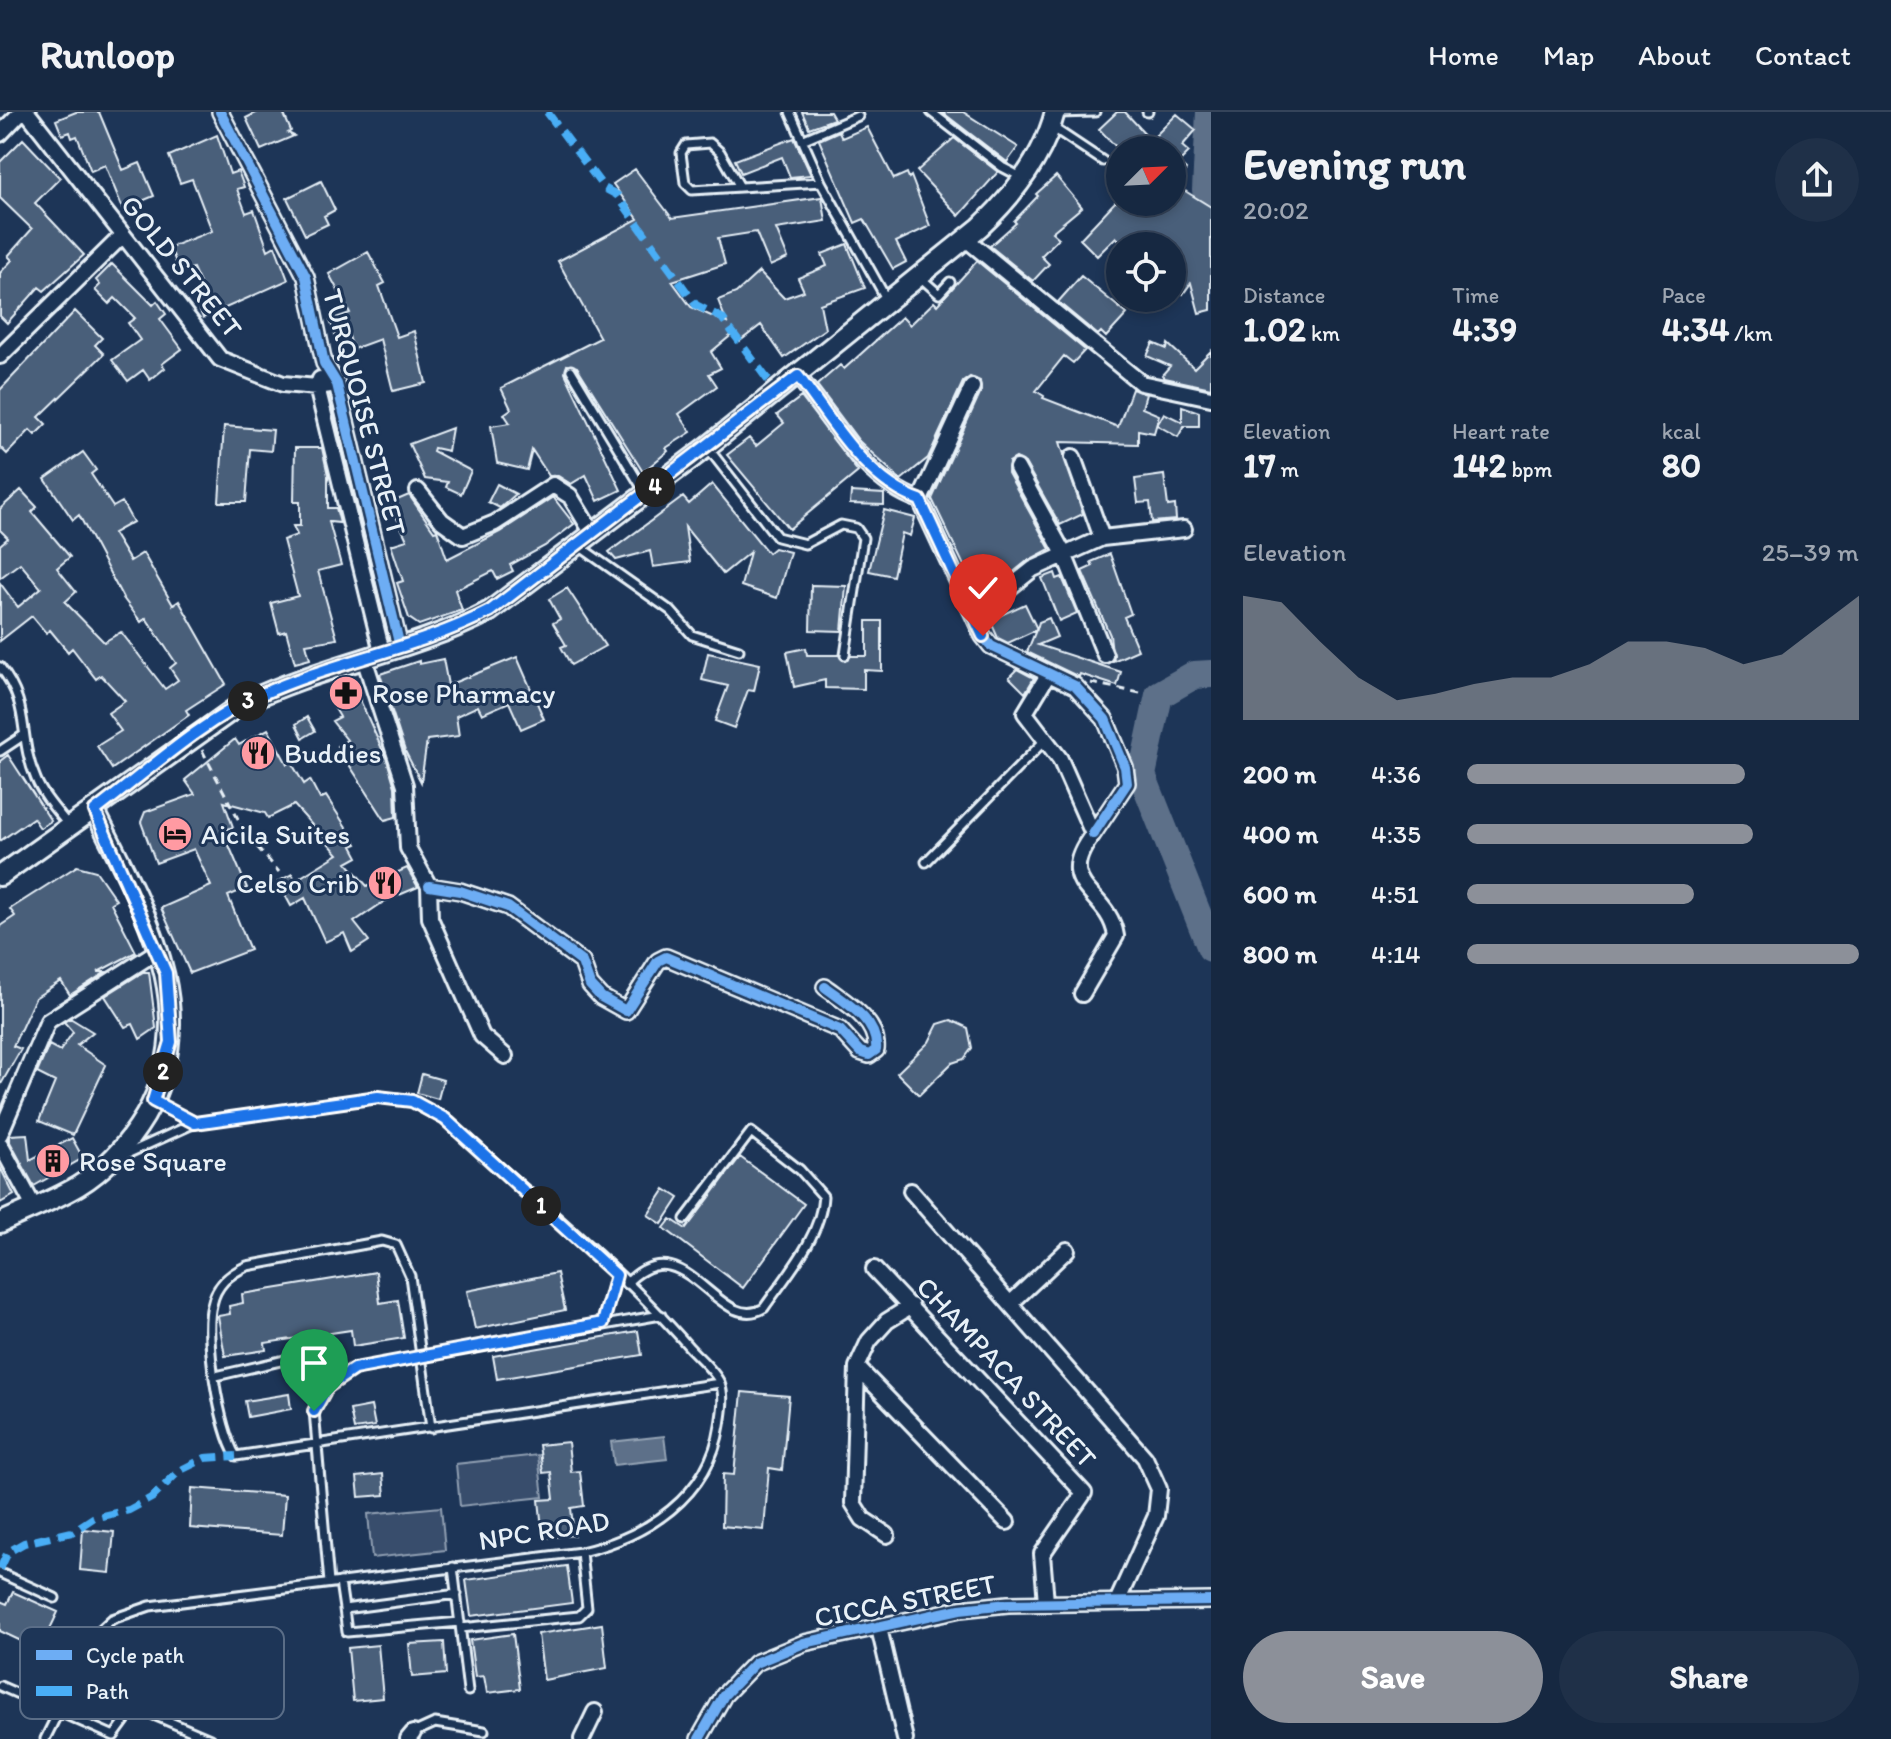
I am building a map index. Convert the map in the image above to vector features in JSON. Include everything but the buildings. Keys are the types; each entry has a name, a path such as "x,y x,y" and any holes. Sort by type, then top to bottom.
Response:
{"main road":[{"path":"0,876 71,829 195,736 263,694 460,626 490,611 798,376 966,239 1010,198 1054,117"},
{"path":"0,1223 77,1186 111,1162 137,1130 153,1101 171,1042 171,1004 159,950 95,811"}],"street":[{"path":"0,134 24,112"},
{"name":"GOLD STREET","path":"24,112 220,359 272,381 317,387 337,384"},
{"name":"TURQUOISE STREET","path":"220,112 306,277 324,363 337,384 367,510 391,650"},
{"path":"0,356 123,235"},
{"path":"966,239 1141,383 1211,398"},
{"name":"TURQUOISE STREET","path":"324,363 317,387 349,515 391,650"},
{"path":"798,376 872,471 889,486 920,500 991,646 1075,686 1105,719 1127,775 1127,783 1078,856 1077,868 1086,890 1113,918 1116,936 1082,994"},
{"path":"920,500 972,387"},
{"path":"1073,457 1102,538"},
{"path":"1017,468 1064,554 1105,655"},
{"path":"418,491 448,527 463,536 495,523 553,485 570,496 593,534"},
{"path":"349,515 367,510"},
{"path":"974,616 1033,569 1102,538 1184,529"},
{"path":"364,658 405,785 408,848 429,886 430,918 465,1004 482,1036 505,1056"},
{"path":"1049,673 1025,710 1026,718 1060,759 1093,834"},
{"path":"429,886 460,891 508,907 582,962 590,985 601,997 626,1011 658,961 666,957 840,1030 860,1052 869,1055 876,1050 875,1035 858,1011 825,987"},
{"path":"0,1134 48,1021 159,950"},
{"path":"0,1144 34,1207"},
{"path":"911,1191 1145,1458 1159,1489 1156,1516 1117,1602"},
{"path":"1011,1303 1067,1250"},
{"name":"CHAMPACA STREET","path":"874,1269 1084,1493 1042,1554 1046,1602"},
{"path":"887,1535 863,1519 853,1503 857,1367 869,1341 887,1321 911,1306"},
{"path":"857,1367 1007,1522"},
{"name":"CICCA STREET","path":"699,1739 724,1695 755,1663 784,1649 960,1609 1046,1602 1211,1601"},
{"path":"879,1628 905,1739"},
{"path":"582,1739 595,1712"},
{"path":"891,1739 899,1719"}],"lane":[{"path":"790,112 821,182 888,302"},
{"path":"931,112 1002,167 1023,179"},
{"path":"1054,117 1095,112"},
{"path":"802,140 858,116"},
{"path":"1054,117 1103,161"},
{"path":"740,187 720,152 710,143 686,145 681,153 685,183 692,190 821,182"},
{"path":"920,276 939,294 950,282"},
{"path":"571,370 646,493"},
{"path":"707,447 777,537 805,544 841,525 856,528 863,538 845,655"},
{"path":"577,545 671,611 692,635 739,650"},
{"path":"0,667 20,697 24,735 36,779 71,829"},
{"path":"0,751 24,735"},
{"path":"926,862 1046,739"},
{"path":"111,1162 195,1123 378,1097 412,1101 445,1119 661,1315 720,1383"},
{"path":"153,1101 195,1123"},
{"path":"626,1284 647,1269 669,1265 684,1271 739,1313 754,1314 764,1308 804,1248 822,1212 823,1196 800,1170 751,1132 685,1219"},
{"path":"431,1428 423,1357 404,1257 396,1245 382,1241 247,1266 231,1273 212,1302 208,1324 224,1424 236,1456 315,1446 431,1428 720,1383"},
{"path":"603,1323 616,1275"},
{"path":"329,1583 314,1411 320,1396 336,1378 354,1369 661,1315"},
{"path":"216,1376 315,1353"},
{"name":"NPC ROAD","path":"103,1627 112,1619 150,1606 581,1552 617,1544 651,1527 698,1480 718,1439 723,1406 720,1383"},
{"path":"340,1582 347,1632 579,1616 587,1608 581,1552"},
{"path":"453,1567 468,1691"},
{"path":"0,1573 55,1598"},
{"path":"344,1609 457,1594"},
{"path":"0,1686 20,1694"},
{"name":"NPC ROAD","path":"45,1739 55,1719"},
{"path":"77,1719 114,1738 127,1719"},
{"path":"163,1719 210,1739"},
{"path":"411,1736 435,1723 484,1731"}],"path":[{"path":"1075,686 1092,683 1145,694"},
{"path":"195,736 246,834 279,872"}],"shaded area":[{"path":"664,1436 667,1459 614,1465 611,1442"},
{"path":"538,1455 543,1497 460,1506 456,1464"},
{"path":"441,1507 445,1550 372,1558 368,1514"}],"waterway":[{"path":"1210,112 1206,190 1211,196"},
{"path":"1211,674 1194,675 1159,695 1142,775 1211,948"}],"marked path":[{"path":"547,112 604,188 617,195 696,305 722,318 776,391"},
{"path":"0,1569 8,1552 24,1543 72,1532 93,1518 129,1510 153,1497 179,1471 205,1458 236,1456"}],"cycle path":[{"path":"220,112 306,277 324,363 337,384 400,647"},
{"path":"798,376 866,464 900,491 920,500 983,636 991,646 1075,686 1105,719 1125,767 1127,783 1093,834"},
{"path":"429,886 460,891 508,907 582,962 590,985 601,997 626,1011 658,961 666,957 840,1030 860,1052 869,1055 876,1050 872,1030 866,1021 825,987"},
{"path":"699,1739 724,1695 755,1663 804,1643 960,1609 1008,1604 1211,1601"}],"place":[{"name":"Rose Pharmacy","path":"346,693"},
{"name":"Buddies","path":"258,753"},
{"name":"Aicila Suites","path":"175,834"},
{"name":"Celso Crib","path":"385,883"},
{"name":"Rose Square","path":"53,1161"}],"route":[{"path":"314,1411 327,1387 336,1378 354,1369 603,1323 616,1275 445,1119 412,1101 378,1097 195,1123 153,1101 171,1042 171,1004 166,973 159,950 95,811 240,705 285,685 460,626 490,611 798,376 872,471 902,494 920,500 983,636"}]}
